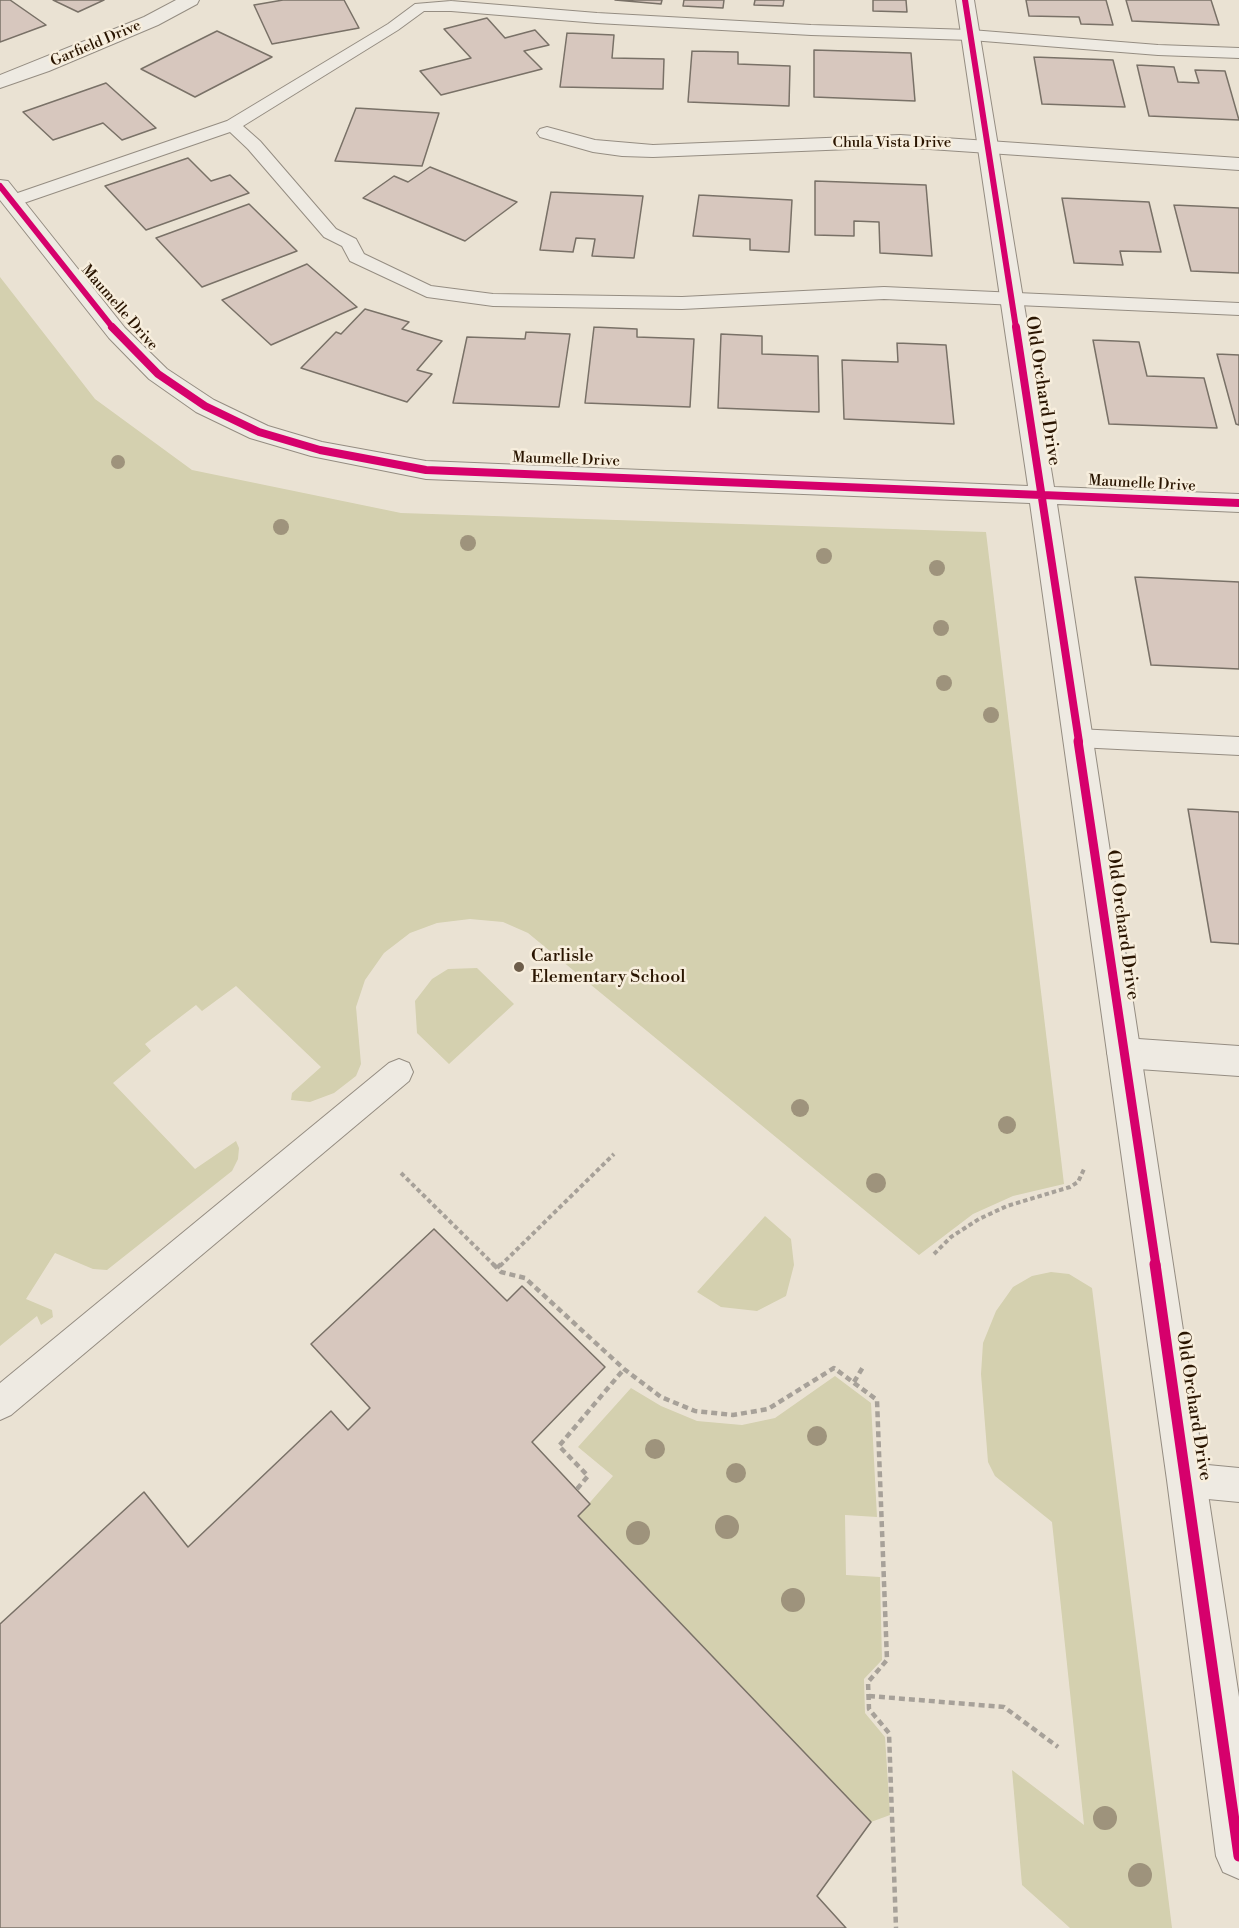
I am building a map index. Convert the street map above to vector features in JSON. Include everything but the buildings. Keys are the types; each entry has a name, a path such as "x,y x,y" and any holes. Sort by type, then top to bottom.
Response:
{"street":[{"name":"Garfield Drive","path":"0,82 42,67 151,21 190,0"},
{"name":"Old Orchard Drive","path":"965,0 1042,495 1187,1480 1239,1856"},
{"name":"Chula Vista Drive","path":"547,133 594,146 653,151 889,141 988,145 1239,164"},
{"name":"Maumelle Drive","path":"6,194 117,333 158,374 204,406 260,432 310,447 426,470 1239,503"},
{"path":"1124,1053 1239,1061"}],"lane":[{"path":"6,194 233,125 393,27 420,6 451,6 597,18 811,30 971,35 1158,50 1239,53"},
{"path":"233,125 254,145 330,233 350,243 356,257 427,291 493,300 682,303 884,292 1239,309"},
{"path":"1077,738 1239,746"},
{"path":"0,1404 399,1072"},
{"path":"1187,1480 1239,1485"}],"path":[{"path":"497,1268 512,1256 614,1154"},
{"path":"934,1254 951,1237 979,1219 1006,1206 1070,1187 1078,1182 1085,1167"},
{"path":"401,1173 501,1272 525,1278 624,1369 661,1397 695,1411 733,1415 768,1409 834,1368 877,1400 887,1660 868,1682 869,1709 889,1733 896,1928"},
{"path":"854,1382 863,1367"},
{"path":"577,1489 588,1476 559,1446 624,1369"},
{"path":"869,1696 1004,1707 1059,1747"}],"shaded area":[{"path":"0,277 95,399 192,470 401,513 986,532 1064,1184 1013,1196 973,1214 919,1255 528,933 503,922 470,919 437,923 410,933 384,953 365,980 356,1007 361,1064 356,1076 334,1093 310,1102 291,1100 292,1093 321,1067 236,986 202,1011 196,1005 145,1044 151,1051 113,1083 195,1169 236,1141 239,1148 238,1159 232,1171 107,1270 93,1269 55,1253 26,1299 52,1310 53,1317 41,1325 37,1316 0,1346"},
{"path":"477,968 514,1004 449,1064 417,1033 415,1001 432,979 448,969"},
{"path":"765,1216 791,1239 794,1265 786,1296 757,1311 721,1307 697,1292"},
{"path":"1051,1272 1069,1274 1092,1288 1172,1928 1070,1928 1022,1885 1012,1770 1084,1825 1052,1522 995,1476 988,1462 981,1374 983,1343 996,1311 1013,1287 1032,1276"},
{"path":"835,1376 871,1403 877,1517 845,1515 846,1575 880,1577 882,1660 864,1679 865,1713 885,1737 890,1815 871,1822 578,1516 613,1476 578,1447 631,1388 661,1406 697,1421 742,1425 775,1418"}],"cycle path":[{"path":"965,0 1047,526 1187,1480 1239,1856"},
{"path":"0,186 117,333 158,374 205,406 259,432 320,450 426,470 1239,503"}],"place":[{"name":"Carlisle Elementary School","path":"519,967"}]}
